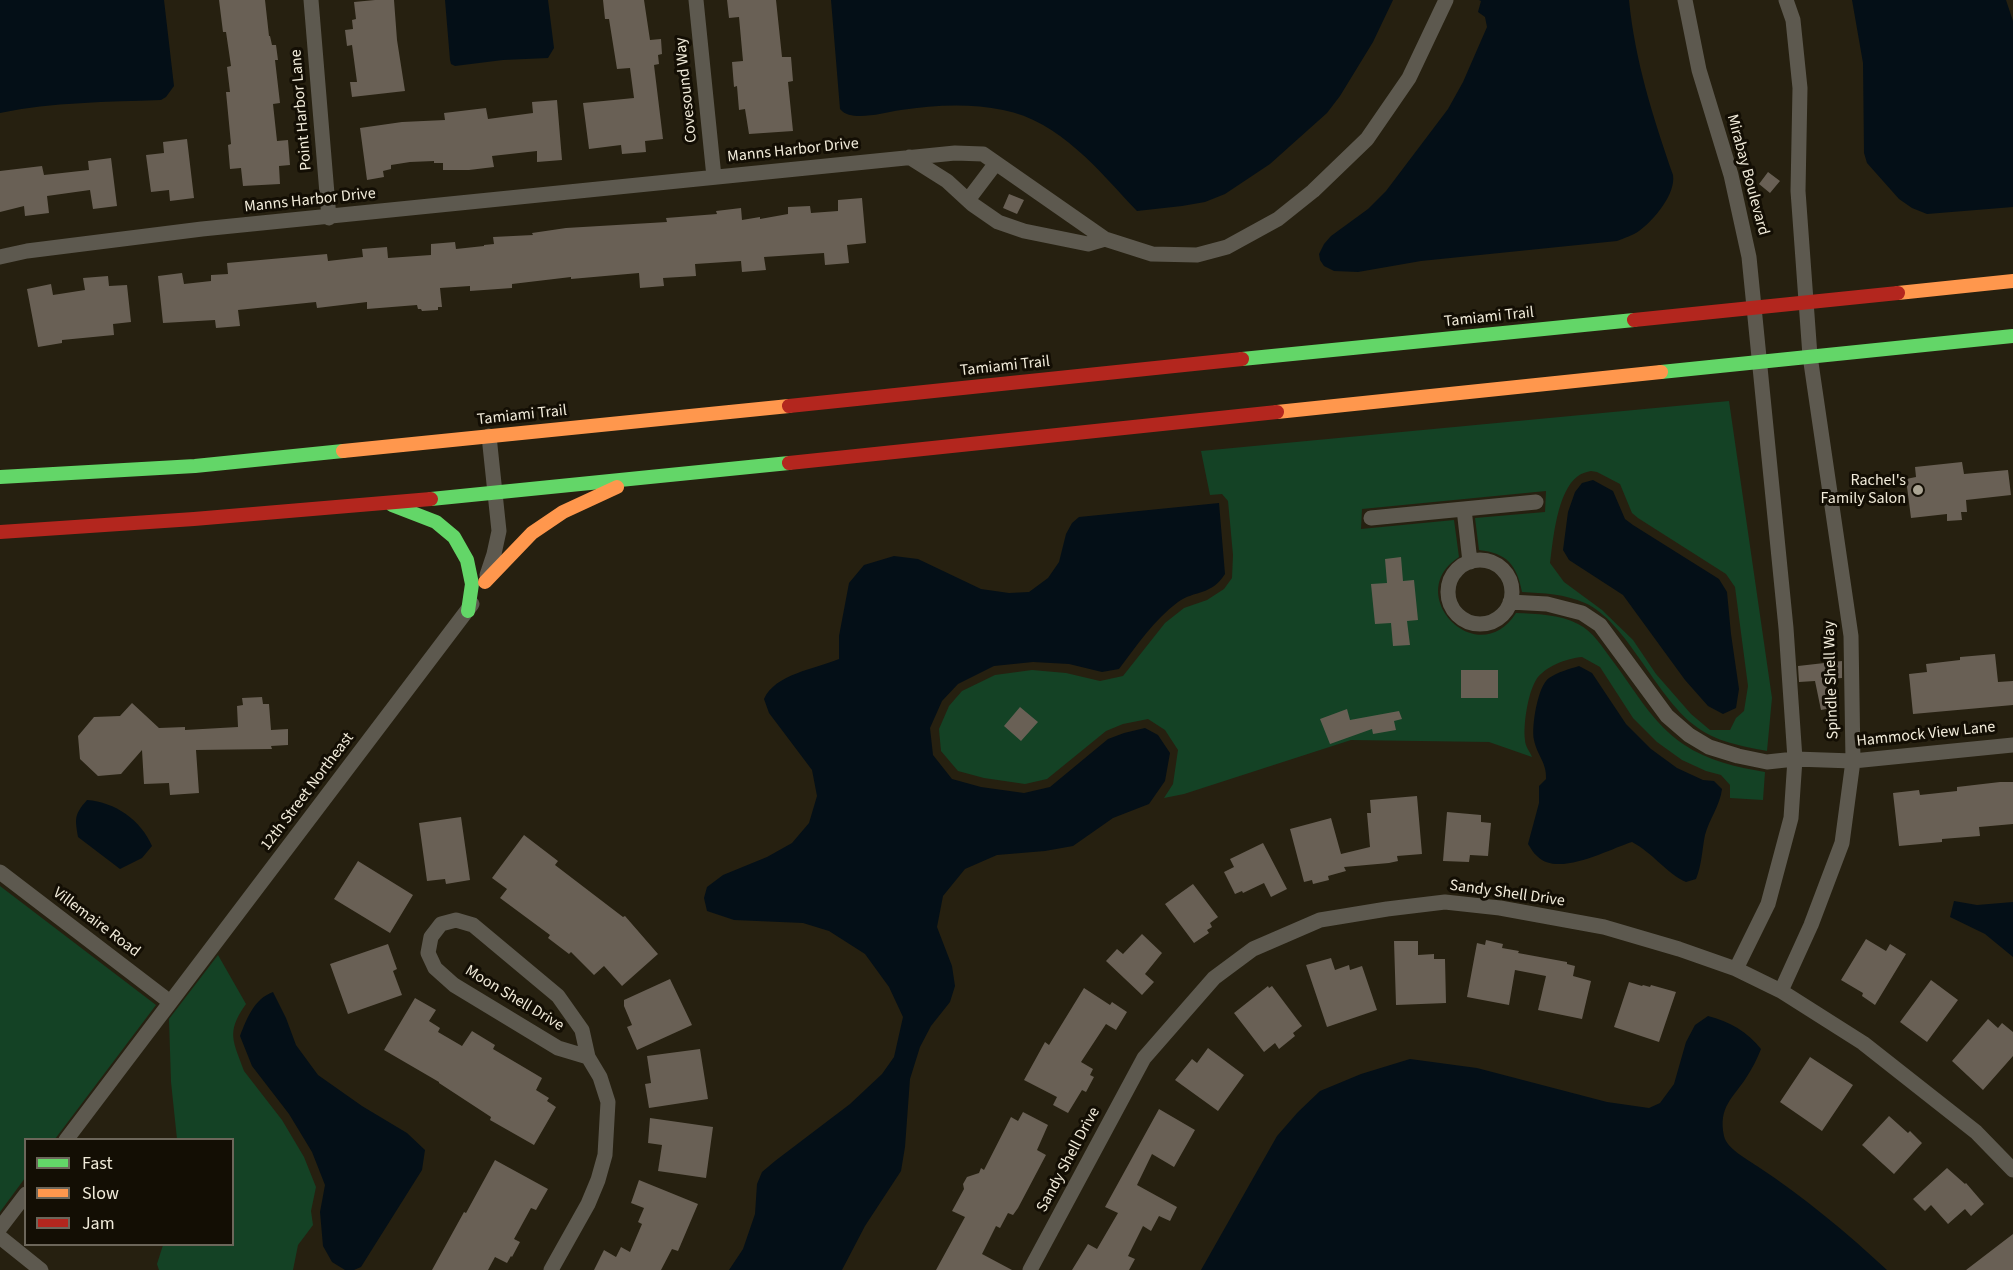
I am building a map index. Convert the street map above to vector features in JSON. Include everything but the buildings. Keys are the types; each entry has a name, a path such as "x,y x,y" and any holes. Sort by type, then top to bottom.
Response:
{"main road":[{"name":"Tamiami Trail","path":"0,477 195,466 2013,281"},
{"path":"0,532 194,519 496,493 2013,336"},
{"path":"485,582 532,533 563,512 635,479"},
{"path":"387,503 436,522 454,537 466,560 472,584 468,611"}],"street":[{"name":"Point Harbor Lane","path":"311,0 329,218"},
{"name":"Covesound Way","path":"696,0 714,177"},
{"name":"Manns Harbor Drive","path":"0,257 27,251 202,230 954,153 983,154 1105,239 1152,254 1197,255 1227,247 1278,219 1312,191 1367,139 1409,78 1446,0"},
{"name":"Mirabay Boulevard","path":"1685,0 1699,70 1731,175 1749,257 1760,361"},
{"path":"1786,0 1793,20 1800,88 1798,191 1810,357"},
{"path":"909,157 948,181 984,214 998,222 1024,231 1088,243 1105,239"},
{"path":"968,200 996,163"},
{"name":"Spindle Shell Way","path":"1781,991 1811,925 1842,843 1853,761 1851,636 1810,357"},
{"path":"1736,969 1768,903 1791,818 1795,759 1786,628 1760,361"},
{"name":"12th Street Northeast","path":"68,1138 468,611 485,582 499,531 489,436"},
{"path":"1371,518 1536,502"},
{"path":"1464,509 1470,562"},
{"path":"1470,562 1490,562 1498,566 1510,582 1512,592 1506,611 1491,622 1473,623 1457,614 1451,605 1448,595 1453,574 1470,562"},
{"name":"Hammock View Lane","path":"1510,602 1547,603 1582,613 1599,625 1667,716 1689,735 1709,747 1738,756 1767,762 1795,759 1853,761 2013,745"},
{"name":"Villemaire Road","path":"0,872 170,1002"},
{"name":"Sandy Shell Drive","path":"1030,1270 1144,1058 1214,978 1253,949 1320,920 1445,902 1500,908 1604,927 1736,969 1781,991 1863,1043 1976,1132 2013,1170"},
{"name":"Moon Shell Drive","path":"551,1270 588,1204 598,1180 605,1155 608,1102 600,1077 588,1056 582,1030 558,996 472,925 456,920 441,924 431,937 428,953 435,968 454,985 558,1048 588,1056"},
{"path":"0,1228 24,1197"},
{"path":"0,1237 41,1270"}],"green space":[{"path":"1729,401 1772,698 1767,751 1729,743 1702,731 1666,696 1614,625 1600,612 1585,603 1570,598 1522,592 1514,568 1504,557 1479,550 1475,518 1545,512 1546,491 1362,509 1361,529 1454,520 1459,557 1443,572 1438,590 1442,607 1452,621 1466,631 1483,635 1500,629 1516,613 1556,616 1578,624 1597,640 1662,727 1672,736 1712,759 1765,772 1763,800 1730,798 1730,785 1721,775 1682,760 1657,742 1633,718 1600,667 1582,657 1563,661 1550,667 1540,675 1533,686 1525,726 1526,744 1532,757 1489,742 1351,740 1184,794 1164,798 1173,784 1178,750 1165,730 1148,719 1123,724 1106,731 1047,779 1025,784 984,778 958,771 941,751 939,729 949,706 962,691 995,675 1032,670 1066,673 1100,681 1123,676 1165,623 1184,608 1207,600 1224,589 1232,578 1233,555 1228,501 1222,494 1210,495 1201,451","holes":["1591,471 1620,484 1632,513 1726,574 1735,587 1748,686 1744,711 1736,718 1730,730 1710,730 1691,714 1656,674 1633,640 1602,610 1564,582 1550,563 1557,516 1565,493 1580,475"]},
{"path":"0,886 156,1005 56,1138 24,1138 24,1179 0,1212"},
{"path":"218,955 246,1004 235,1023 233,1038 244,1071 282,1120 304,1157 316,1187 311,1211 313,1225 298,1245 293,1270 159,1270 157,1264 163,1246 234,1246 234,1138 177,1138 171,1082 169,1019"}],"shaded area":[{"path":"0,0 164,0 174,86 161,100 60,105 0,113"},
{"path":"445,0 548,0 554,48 548,58 503,60 455,66 450,60"},
{"path":"831,0 1393,0 1373,42 1340,96 1327,113 1270,164 1225,194 1205,202 1137,211 1077,150 1043,125 1024,116 1003,110 965,106 926,107 865,116 844,113 840,109"},
{"path":"1479,0 1629,0 1646,89 1673,175 1668,198 1645,226 1634,234 1617,241 1421,261 1358,272 1334,271 1324,266 1319,254 1324,244 1331,236 1368,209 1386,191 1448,109 1463,82 1487,27 1485,17 1478,12 1481,1"},
{"path":"1852,0 2006,0 2013,21 2013,207 1927,214 1899,199 1867,163 1864,153 1863,63"},
{"path":"1593,480 1613,491 1625,519 1719,579 1727,592 1739,689 1736,708 1723,714 1708,706 1685,680 1623,595 1569,560 1563,550 1568,512 1575,492 1582,483"},
{"path":"1219,503 1225,574 1214,586 1184,598 1169,609 1146,633 1119,669 1102,672 1069,664 1033,662 994,666 958,684 942,701 930,728 933,755 952,779 981,787 1024,793 1050,787 1108,739 1145,728 1158,735 1170,753 1165,781 1149,804 1113,818 1073,846 997,855 965,869 943,896 937,927 952,966 955,986 950,1002 931,1026 920,1047 910,1079 901,1171 865,1226 842,1270 729,1270 743,1249 755,1214 757,1184 762,1172 850,1104 882,1074 894,1057 903,1017 889,987 865,954 829,931 803,923 734,920 707,911 704,898 707,887 723,875 767,857 792,843 809,823 817,796 812,770 769,713 764,699 769,691 786,678 839,659 839,636 849,583 864,565 894,556 918,559 981,589 1009,593 1029,592 1048,578 1059,562 1066,534 1072,523 1079,517"},
{"path":"1579,666 1592,673 1626,724 1651,749 1677,768 1703,780 1714,781 1722,789 1705,835 1696,879 1686,882 1679,878 1632,842 1584,860 1557,864 1546,862 1537,856 1528,844 1539,803 1539,786 1546,779 1545,768 1533,734 1539,697 1549,678"},
{"path":"87,800 107,804 117,809 141,828 152,846 142,858 120,869 78,837 76,817"},
{"path":"1954,901 1977,905 2013,902 2013,957 1985,934 1950,917"},
{"path":"273,992 296,1045 318,1075 362,1106 407,1133 425,1150 422,1170 361,1267 354,1270 345,1270 332,1262 323,1246 320,1212 325,1185 312,1152 289,1114 252,1066 240,1036 256,1004"},
{"path":"1708,1016 1738,1028 1761,1049 1725,1110 1723,1126 1726,1141 1738,1153 1824,1215 1887,1270 1201,1270 1277,1136 1320,1091 1361,1074 1410,1059 1477,1068 1607,1102 1649,1108 1660,1103 1674,1084 1686,1042 1695,1025"}],"traffic: fast":[{"path":"1242,359 1634,320"},
{"path":"1661,372 2013,336"},
{"path":"0,477 195,466 343,451"},
{"path":"431,499 789,463"},
{"path":"392,505 436,522 454,537 467,560 472,584 468,611"}],"traffic: slow":[{"path":"1898,293 2013,281"},
{"path":"1277,412 1661,372"},
{"path":"343,451 789,406"},
{"path":"485,582 532,533 563,512 617,487"}],"traffic: jam":[{"path":"1634,320 1898,293"},
{"path":"789,406 1242,359"},
{"path":"789,463 1277,412"},
{"path":"0,532 194,519 431,499"}],"place":[{"name":"Rachel's Family Salon","path":"1918,490"}]}
